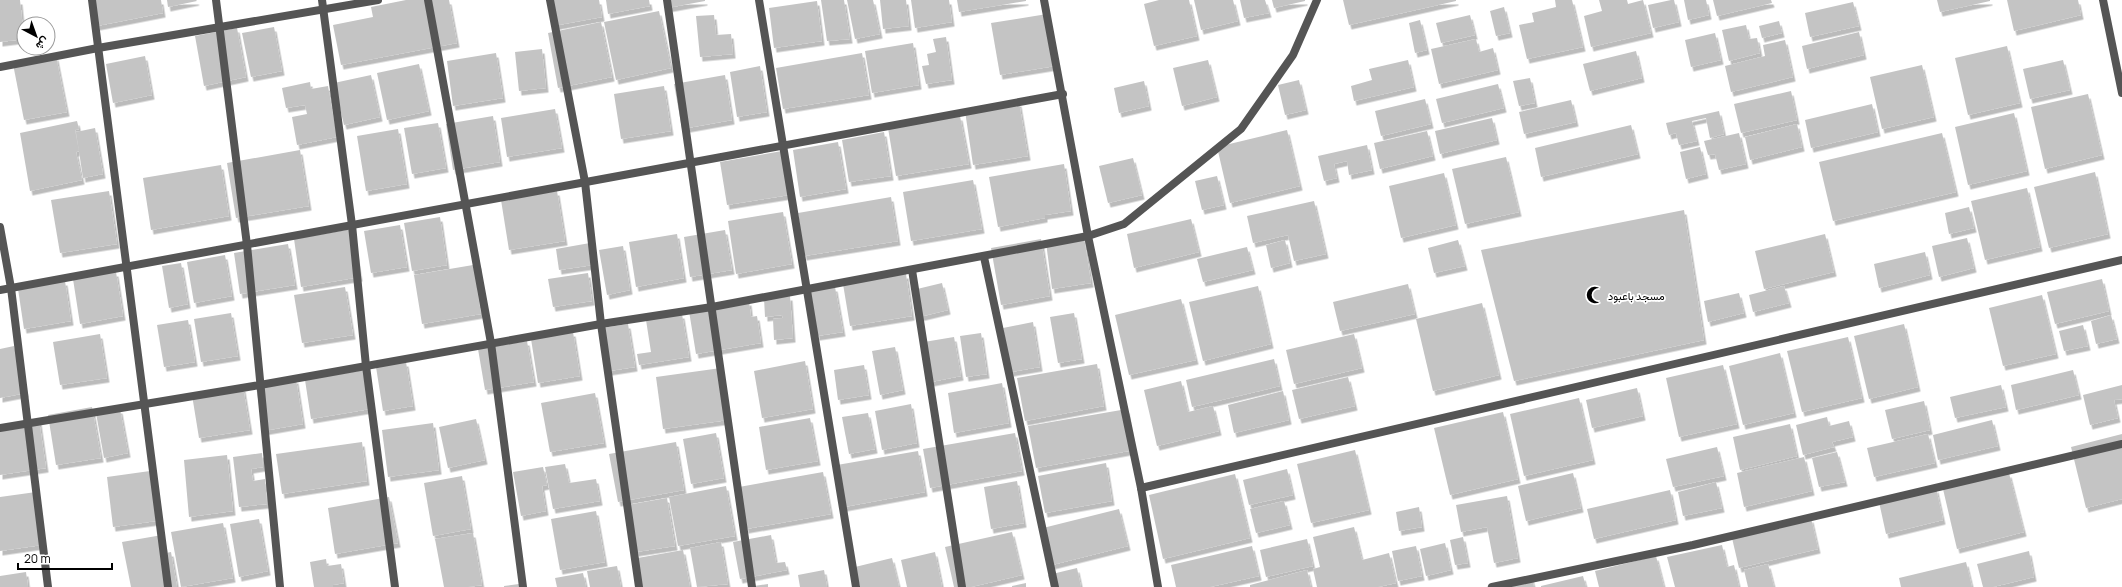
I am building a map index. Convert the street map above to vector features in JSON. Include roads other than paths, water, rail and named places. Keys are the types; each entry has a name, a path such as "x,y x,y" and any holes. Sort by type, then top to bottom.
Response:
{"street":[{"path":"92,0 128,267 144,405 168,587"},
{"path":"216,0 247,244 280,587"},
{"path":"322,0 352,225 366,366 395,587"},
{"path":"0,67 98,48 378,0"},
{"path":"428,0 491,343 523,587"},
{"path":"550,0 585,182 601,324 639,587"},
{"path":"667,0 692,163 752,587"},
{"path":"759,0 856,587"},
{"path":"1044,0 1063,94 1088,236 1141,488 1158,587"},
{"path":"0,428 260,385 601,324 712,307 984,257 1088,236 1124,224 1241,129 1292,55 1317,0"},
{"path":"2103,0 2122,92"},
{"path":"0,290 1063,94"},
{"path":"0,227 11,288 48,587"},
{"path":"984,257 1055,587"},
{"path":"1141,488 2122,260"},
{"path":"912,270 962,587"},
{"path":"1492,587 1693,545 2122,444"}],"place":[{"name":"مسجد باعبود","path":"1595,295"}]}
